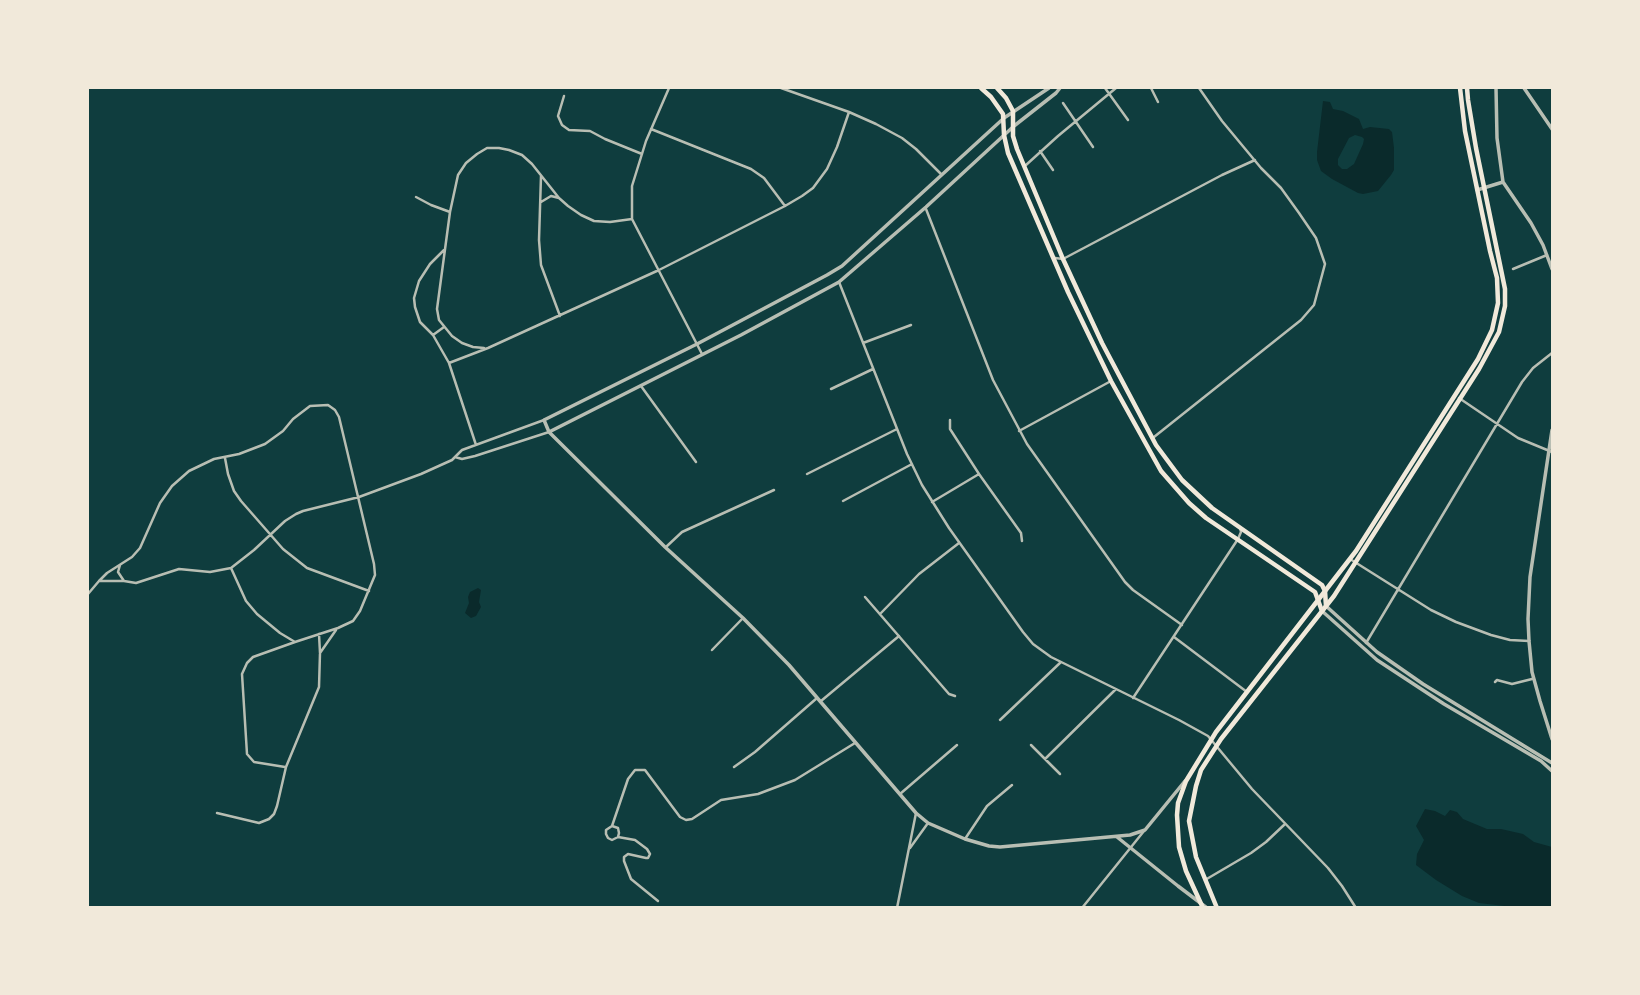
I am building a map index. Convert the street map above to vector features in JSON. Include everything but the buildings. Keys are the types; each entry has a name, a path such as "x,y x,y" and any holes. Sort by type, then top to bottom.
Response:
{"main road":[{"path":"981,88 991,97 1004,118 1004,135 1013,166 1068,292 1111,381 1161,471 1206,518 1314,592 1324,609"},
{"path":"996,88 1013,111 1014,141 1063,259 1152,438 1170,465 1212,508 1322,584 1325,591 1324,609"},
{"path":"1219,908 1196,857 1189,821 1201,770 1216,746 1324,609 1457,397 1489,338 1496,316 1497,278 1465,131 1460,88"},
{"path":"1457,397 1479,369 1497,338 1505,306 1504,283 1484,189 1467,88"},
{"path":"1068,292 1076,288"},
{"path":"1137,428 1145,424"},
{"path":"1204,906 1186,872 1179,847 1178,803 1186,781 1211,740 1247,692 1325,591 1353,561"}],"street":[{"path":"669,88 651,129 632,186 632,219 702,354"},
{"path":"781,88 876,124 902,138 941,174"},
{"path":"99,581 136,583 179,569 210,572 232,568 285,521 303,511 359,497 421,474 455,457 459,451 544,420 696,344 842,266 1004,118 1049,88"},
{"path":"455,457 463,459 475,456 548,432 839,282 1060,88"},
{"path":"1105,88 1128,120"},
{"path":"1024,166 1116,88"},
{"path":"1151,88 1158,102"},
{"path":"1152,438 1301,320 1314,305 1325,264 1316,238 1281,188 1222,121 1199,88"},
{"path":"1496,88 1497,138 1503,182 1531,223 1552,269"},
{"path":"1524,88 1552,129"},
{"path":"564,96 558,116 562,125 569,130 590,131 642,154"},
{"path":"1063,103 1093,147"},
{"path":"449,363 659,270 785,206 813,188 820,180 837,147 849,112"},
{"path":"651,129 751,169 764,178 785,206"},
{"path":"488,348 473,347 452,336 439,320 437,309 450,212 458,175 466,163 487,148 499,148 522,155 568,206 594,221 632,219"},
{"path":"1040,151 1053,170"},
{"path":"1052,256 1063,259 1255,160"},
{"path":"541,175 541,265 560,316"},
{"path":"1477,190 1503,182"},
{"path":"541,202 551,196 559,198"},
{"path":"416,197 450,212"},
{"path":"926,207 993,380 1019,431 1125,582 1182,625"},
{"path":"444,250 430,264 419,281 414,298 415,307 420,321 433,335 449,363 476,445"},
{"path":"1513,269 1547,255"},
{"path":"839,282 912,464 932,502 959,543 1023,632 1033,644 1061,662 1203,733 1328,869 1356,908"},
{"path":"863,343 911,325"},
{"path":"433,335 444,327"},
{"path":"1366,643 1522,382 1533,368 1552,353"},
{"path":"831,389 873,369"},
{"path":"1019,431 1111,381"},
{"path":"641,386 696,462"},
{"path":"1457,397 1518,438 1551,452"},
{"path":"88,594 107,573 132,557 140,548 160,503 172,486 189,471 214,459 239,454 265,444 310,406 328,405 335,410 340,416 374,564 374,575 355,619 338,628 253,657 247,663 242,674 247,754 254,762 286,767"},
{"path":"544,420 548,432 789,665 916,813 928,823 965,839 1000,847 1117,837 1145,830"},
{"path":"950,420 950,429 1021,533 1022,541"},
{"path":"807,474 897,429"},
{"path":"1552,430 1551,452 1530,577 1529,641 1534,679 1552,738"},
{"path":"225,457 234,491 251,515 283,549 307,568 369,591"},
{"path":"843,501 912,464"},
{"path":"932,502 979,474"},
{"path":"665,547 682,532 774,490"},
{"path":"1133,698 1238,539 1240,528"},
{"path":"880,614 919,575 959,543"},
{"path":"1353,561 1431,610 1456,622 1510,640 1529,641"},
{"path":"120,565 118,572 124,581"},
{"path":"232,568 246,601 257,614 295,642"},
{"path":"865,597 949,694 955,696"},
{"path":"1324,609 1423,684 1551,761"},
{"path":"1324,609 1345,633 1377,660 1444,704 1541,761 1552,771"},
{"path":"712,650 743,618"},
{"path":"320,653 338,628"},
{"path":"217,813 259,823 269,818 277,806 286,767 319,687 319,634"},
{"path":"734,767 899,636"},
{"path":"1174,637 1247,692"},
{"path":"1000,719 1061,662"},
{"path":"1495,682 1497,680 1513,684 1534,679"},
{"path":"1045,759 1116,689"},
{"path":"658,901 631,879 624,860 628,854 648,858 650,854 647,849 635,840 618,837 612,840 606,836 606,830 612,826 628,779 635,770 645,770 680,817 686,820 692,819 721,800 758,794 796,780 856,743"},
{"path":"900,794 957,745"},
{"path":"1031,745 1060,774"},
{"path":"1082,908 1186,781"},
{"path":"965,839 987,806 1012,785"},
{"path":"897,908 916,813"},
{"path":"908,851 928,823"},
{"path":"1205,880 1251,853 1285,824"},
{"path":"612,826 619,830 618,837"},
{"path":"1117,837 1204,906"}],"water":[{"path":"1323,101 1330,102 1333,109 1359,119 1363,129 1370,127 1389,129 1392,132 1394,170 1378,191 1358,193 1321,171 1317,152","holes":["1355,135 1362,137 1363,144 1354,164 1342,169 1338,165 1338,159 1349,138"]},
{"path":"478,588 481,590 481,607 476,616 471,618 465,613 468,597 470,592"},
{"path":"1425,809 1445,816 1450,810 1457,812 1463,819 1487,829 1523,834 1534,842 1552,847 1552,907 1513,907 1479,903 1462,896 1416,865 1417,854 1424,840 1416,826"}]}
